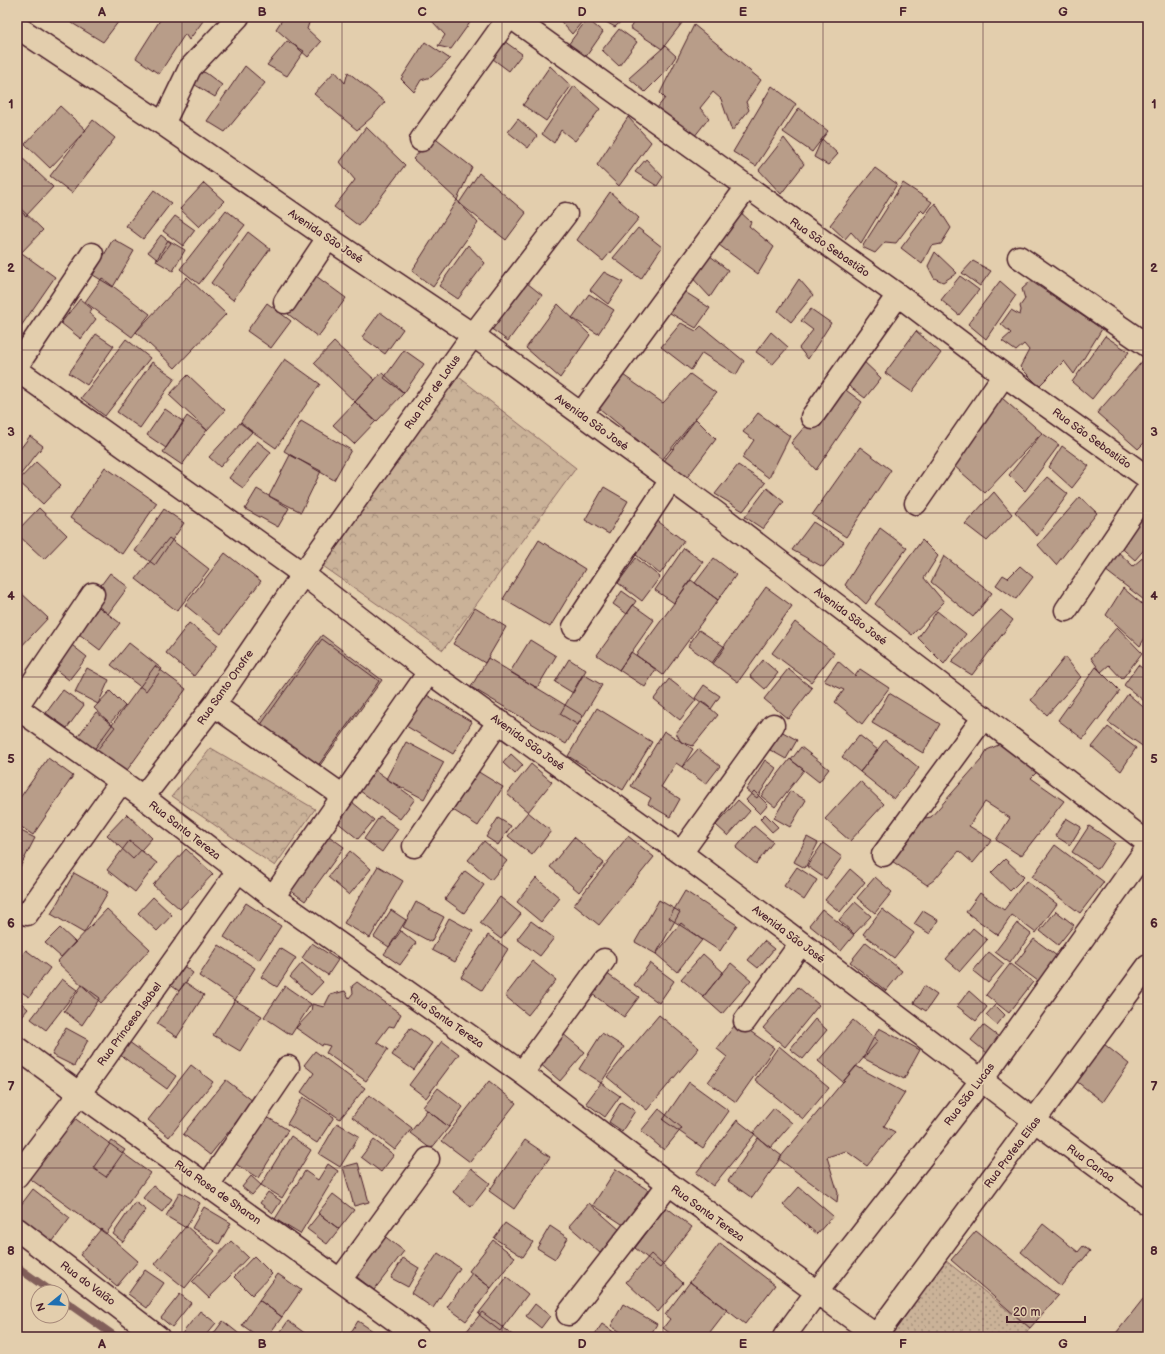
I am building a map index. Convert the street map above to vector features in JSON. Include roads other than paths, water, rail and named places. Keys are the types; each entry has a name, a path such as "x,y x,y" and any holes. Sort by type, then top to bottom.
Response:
{"street":[{"path":"163,124 190,68 238,17"},
{"path":"421,140 510,17"},
{"name":"Rua São Sebastião","path":"510,17 898,295 1004,375 1148,478"},
{"name":"Avenida São José","path":"17,27 163,124 328,238 473,335 716,512 1148,843"},
{"path":"581,414 746,187"},
{"name":"Rua Flor de Lotus","path":"303,574 473,335 566,214"},
{"path":"285,302 328,238"},
{"path":"17,366 92,254"},
{"path":"1020,257 1148,346"},
{"path":"812,417 898,295"},
{"name":"Avenida São José","path":"17,370 303,574 429,672 499,721 681,854 801,943 1035,1121"},
{"path":"916,504 1004,375"},
{"path":"574,627 671,480"},
{"path":"1066,610 1148,489"},
{"name":"Rua Santo Onofre","path":"143,797 214,705 303,574"},
{"path":"17,707 93,594"},
{"path":"273,897 429,672"},
{"path":"214,705 343,796"},
{"name":"Rua Santa Tereza","path":"17,707 143,797 273,897 522,1073 669,1184 876,1336"},
{"path":"883,855 984,717"},
{"path":"414,846 499,721"},
{"path":"681,854 773,725"},
{"path":"27,914 121,782"},
{"name":"Rua São Lucas","path":"784,1337 816,1293 981,1081 1148,847"},
{"name":"Rua Princesa Isabel","path":"17,1176 78,1094 238,870"},
{"path":"745,1021 801,943"},
{"path":"522,1073 604,960"},
{"name":"Rua Profeta Elias","path":"876,1336 1148,966"},
{"name":"Rua Rosa de Sharon","path":"17,1048 78,1094 208,1185 418,1337"},
{"path":"208,1185 288,1067"},
{"name":"Rua Canaa","path":"1035,1121 1148,1204"},
{"path":"340,1280 428,1159"},
{"path":"568,1314 669,1184"},
{"name":"Rua do Valão","path":"17,1229 158,1337"}],"waterway":[{"path":"17,1267 41,1284"},
{"path":"70,1305 116,1337"}]}
